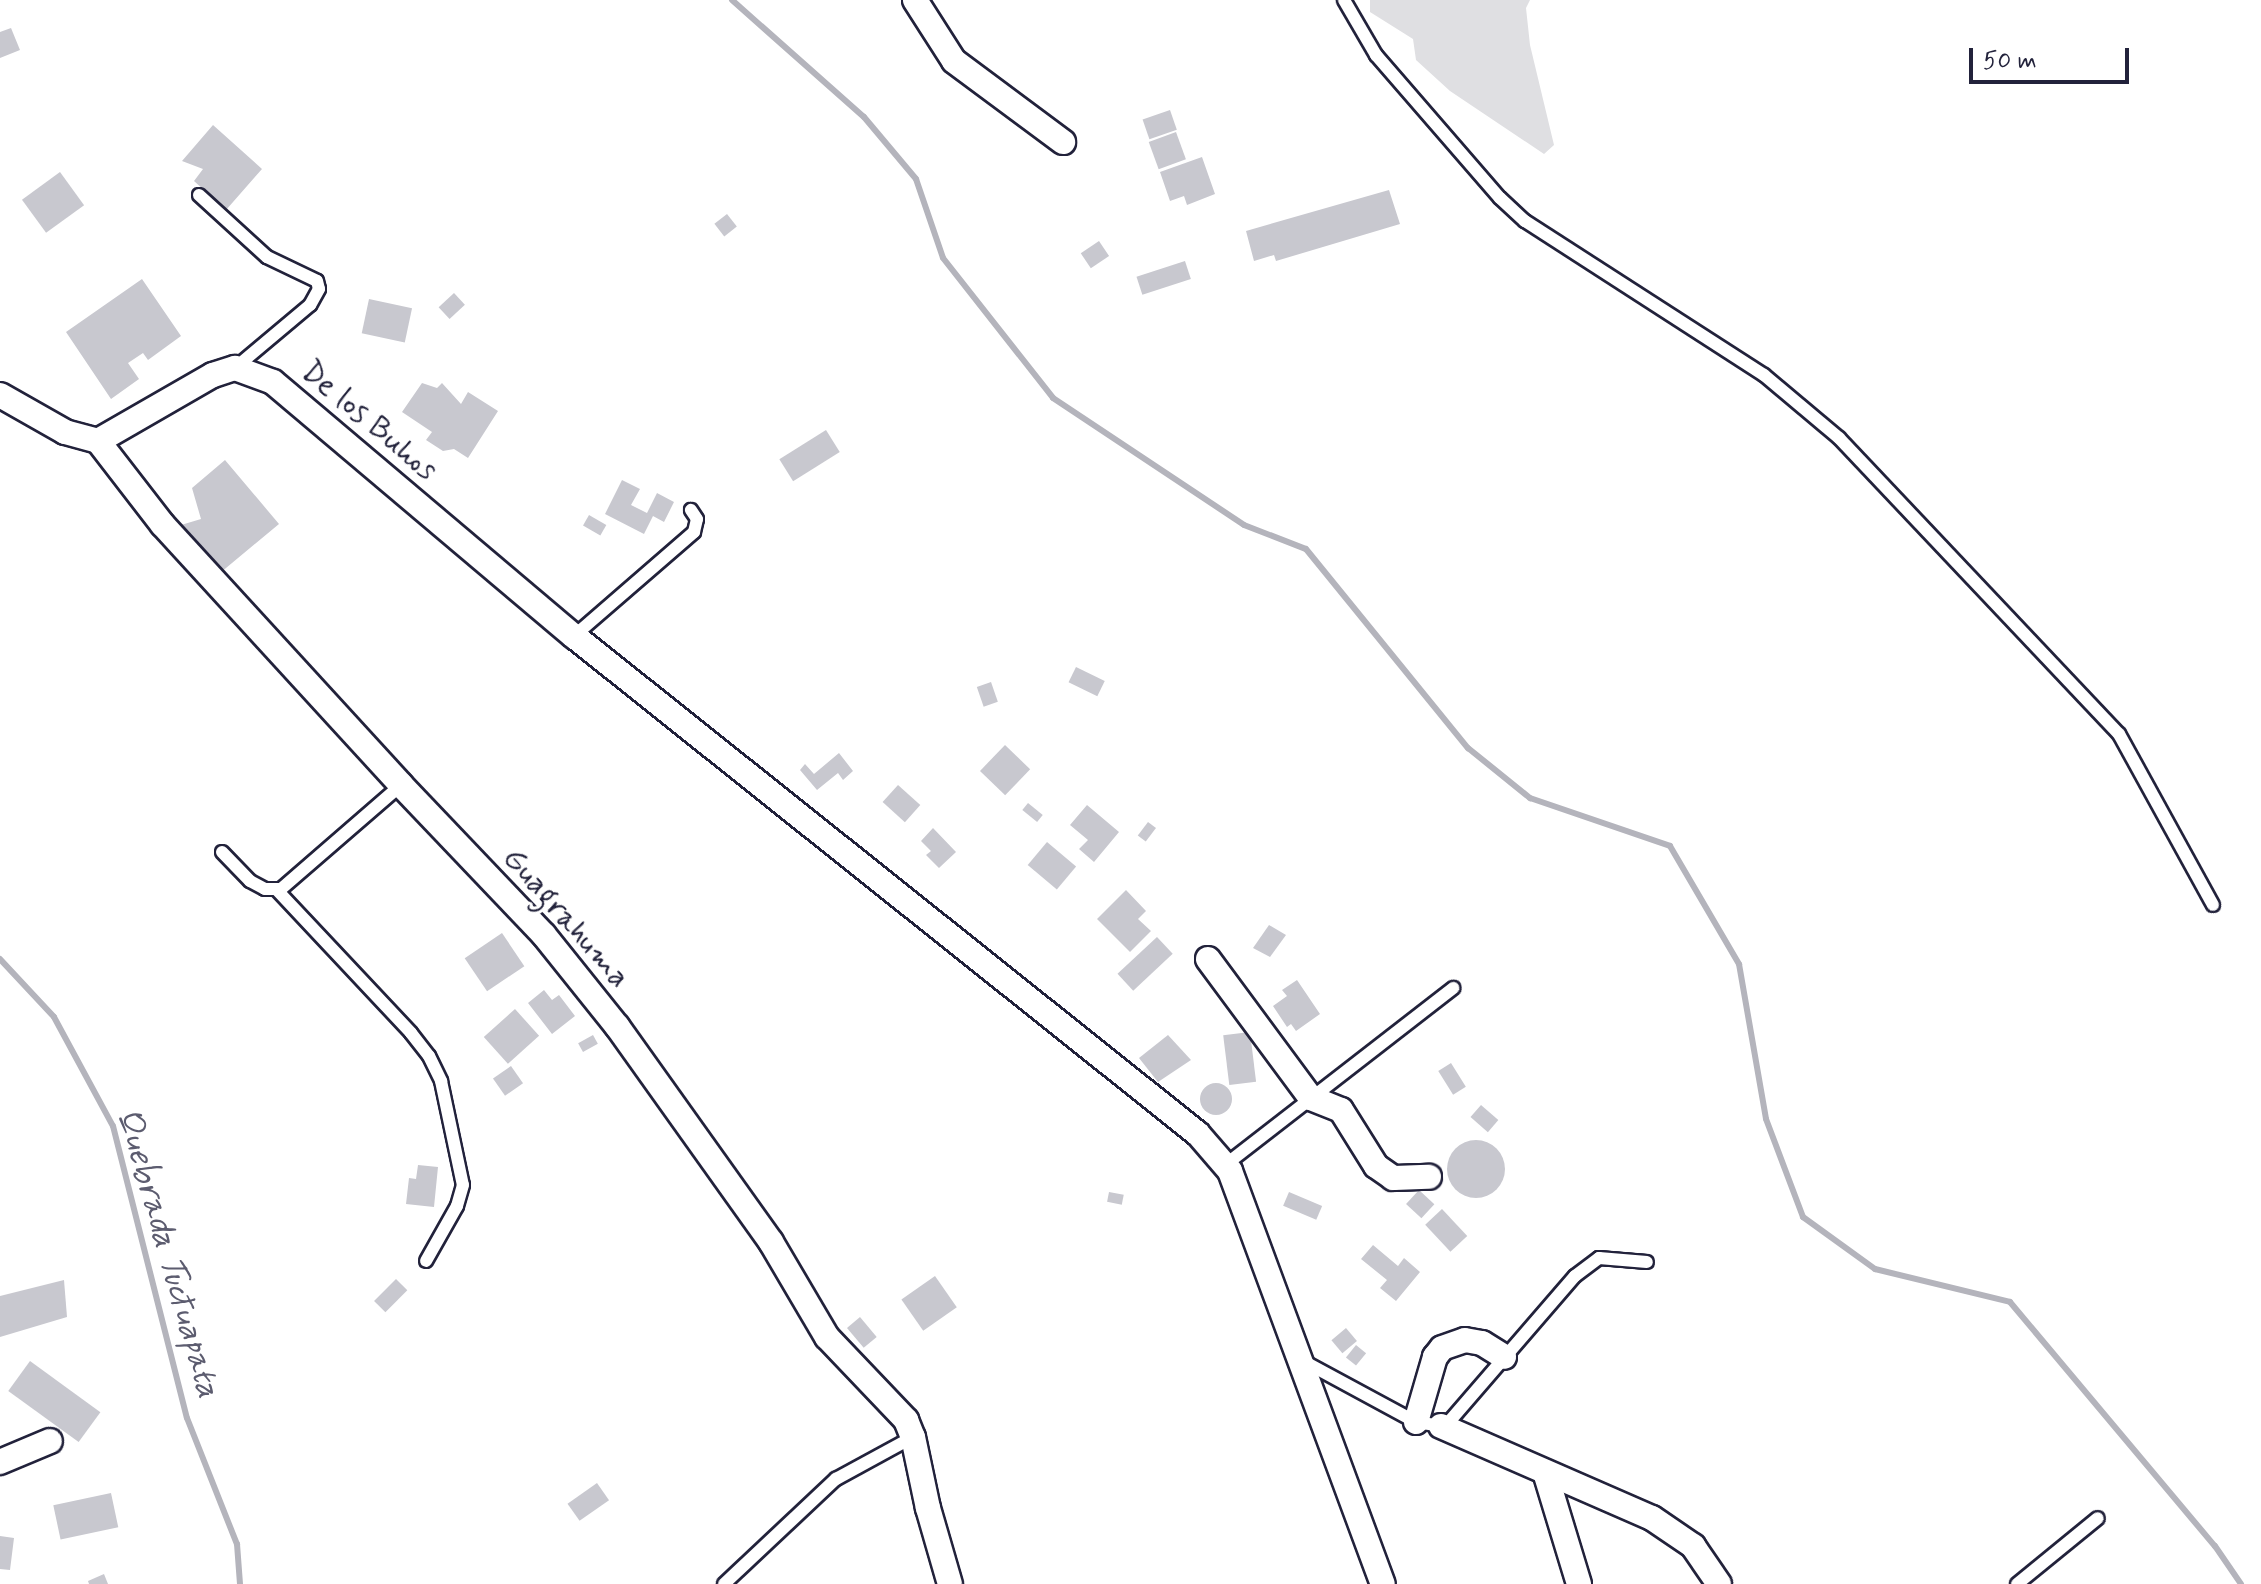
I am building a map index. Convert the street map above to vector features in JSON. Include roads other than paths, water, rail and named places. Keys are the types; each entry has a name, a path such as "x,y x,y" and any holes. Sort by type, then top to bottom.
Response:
{"street":[{"path":"915,0 954,61 1063,142"},
{"path":"0,395 65,432 98,441 213,375 235,368"},
{"name":"De los Buhos","path":"235,368 273,382 302,404 574,636 1198,1134 1225,1165"},
{"name":"Guagrahuma","path":"98,441 163,525 401,785 544,935 617,1026 771,1242 827,1337 893,1404 913,1437 928,1508 950,1584"},
{"path":"1208,959 1311,1098 1341,1110 1376,1166 1393,1178 1429,1177"},
{"path":"1225,1165 1383,1584"},
{"path":"1416,1422 1435,1357 1442,1348 1465,1340 1482,1343 1504,1357"},
{"path":"1441,1426 1652,1518 1693,1546 1719,1584"},
{"path":"0,1462 50,1441"},
{"path":"1545,1472 1579,1584"}],"lane":[{"path":"1344,0 1376,55 1500,198 1525,221 1764,375 1839,438 2119,734 2213,905"},
{"path":"199,195 267,257 317,281 319,289 310,305 235,368"},
{"path":"574,636 694,532 697,519 691,510"},
{"path":"222,852 250,881 265,889 276,889 296,878 401,785"},
{"path":"276,889 411,1033 429,1056 441,1081 463,1185 457,1206 426,1261"},
{"path":"1225,1165 1453,988"},
{"path":"1300,1360 1416,1422 1441,1426 1448,1423 1575,1276 1599,1258 1647,1262"},
{"path":"724,1584 836,1479 913,1437"},
{"path":"2017,1584 2098,1518"}],"waterway":[{"path":"732,0 864,117 916,179 943,258 1053,398 1244,525 1306,549 1468,748 1530,798 1670,846 1739,964 1766,1119 1803,1217 1875,1269 2010,1302 2215,1546 2241,1584"},
{"name":"Quebrada Tuctuapata","path":"0,959 54,1017 113,1126 187,1418 237,1544 240,1584"}]}
